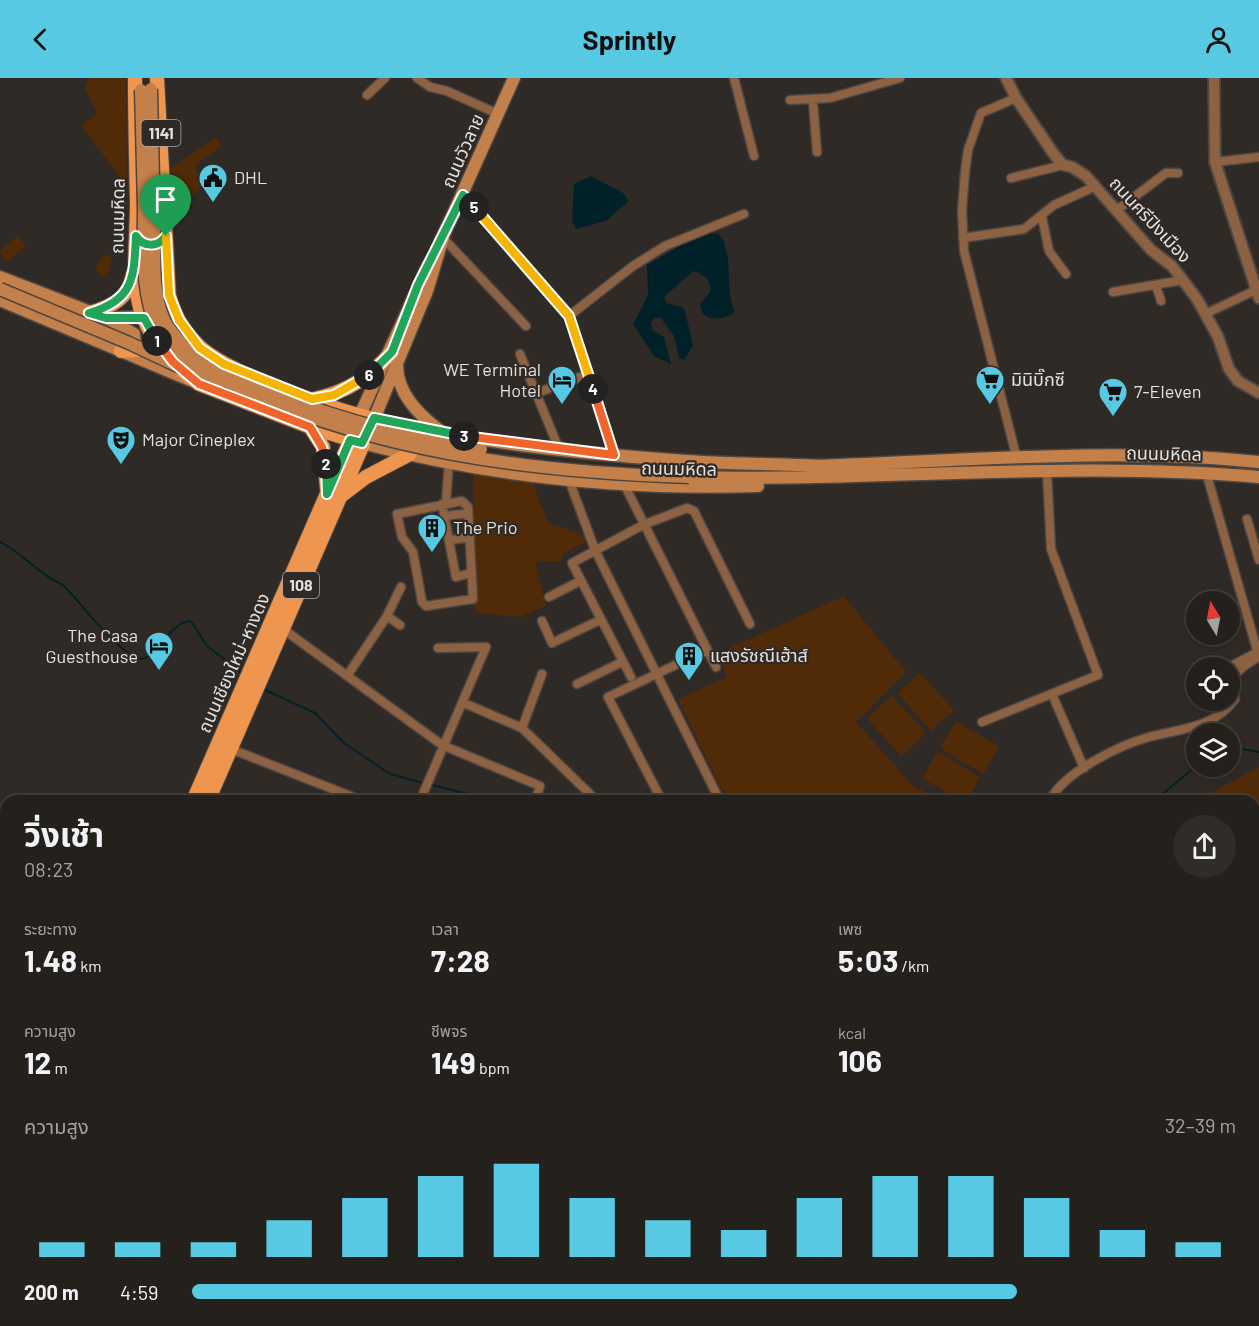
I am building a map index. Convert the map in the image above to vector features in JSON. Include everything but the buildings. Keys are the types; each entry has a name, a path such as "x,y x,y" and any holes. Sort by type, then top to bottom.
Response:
{"main road":[{"name":"ถนนวัวลาย","path":"367,417 395,356 418,285 463,195 514,78"},
{"name":"ถนนมหิดล","path":"146,82 135,260 138,295 144,318 159,345 184,373 199,384 310,427 356,441 489,469 625,486 764,486 816,478"},
{"name":"ถนนมหิดล","path":"146,82 166,236 169,295 177,318 200,348 224,364 312,399 367,417 443,433 614,455 706,462 822,466"},
{"name":"ถนนมหิดล","path":"146,82 145,273 155,323 165,341 183,359 270,403 405,444 471,456 595,472 816,478 1047,472 1206,472 1259,477"},
{"name":"ถนนมหิดล","path":"146,82 155,285 165,321 192,352 249,382 294,400 412,437 475,449 689,473 1017,459 1184,456 1259,462"},
{"path":"136,236 140,241 153,245 161,242 166,236"},
{"path":"89,313 106,308 123,297 132,280 135,260"},
{"path":"0,277 106,318 134,334 135,345 125,351"},
{"name":"1141","path":"0,290 129,343 208,381 270,403"},
{"name":"1141","path":"0,300 199,384"},
{"path":"106,318 177,318 174,332 159,345 125,351"},
{"path":"312,399 334,395 364,380 395,356"},
{"path":"395,356 397,374 408,398 424,419 443,433"},
{"name":"108","path":"356,441 367,417"},
{"path":"310,427 326,458 333,496 410,454"},
{"name":"ถนนเชียงใหม่-หางดง","path":"196,795 250,688 356,441"},
{"path":"489,469 481,463 479,454 483,446 494,441"},
{"name":"ถนนเชียงใหม่-หางดง","path":"257,671 283,629 333,496"},
{"name":"ถนนเชียงใหม่-หางดง","path":"211,795 231,749 250,688"}],"street":[{"path":"367,95 385,78"},
{"path":"417,78 430,87 447,91 498,114"},
{"path":"734,78 754,156"},
{"path":"790,100 813,101 900,78"},
{"path":"1205,314 1258,294 1215,162 1214,78"},
{"name":"ถนนศรีปิงเมือง","path":"1010,79 1016,98 1063,165 1072,167 1096,186 1140,238 1172,266 1218,337 1229,369 1238,381 1259,393"},
{"path":"1016,98 981,113 968,150 963,238 964,252 1017,459"},
{"path":"813,101 817,152"},
{"path":"1215,162 1259,157"},
{"path":"1011,178 1063,165"},
{"path":"1117,210 1166,173 1178,173"},
{"path":"963,238 1024,229 1054,205 1096,186"},
{"path":"463,195 569,316 614,455"},
{"path":"569,316 633,266 664,246 744,214"},
{"path":"1041,217 1049,251 1066,274"},
{"path":"443,238 526,326"},
{"path":"1113,291 1183,280"},
{"path":"1156,285 1161,302"},
{"path":"520,354 559,449"},
{"path":"537,393 588,374"},
{"path":"449,461 444,503 456,577 471,573"},
{"path":"982,722 1098,675 1051,549 1047,472"},
{"path":"1206,472 1258,656"},
{"path":"569,480 594,550 717,795"},
{"path":"625,486 716,667"},
{"path":"462,501 466,503 473,598 423,605 413,552 402,537 397,514 444,503 462,501"},
{"path":"631,677 572,562 643,525 687,508 694,511 750,624"},
{"path":"445,516 462,514"},
{"path":"1247,519 1259,560"},
{"path":"451,540 470,537"},
{"path":"549,597 580,580"},
{"path":"347,676 387,616 401,587"},
{"path":"387,616 400,625"},
{"path":"542,621 552,643 600,620"},
{"path":"283,629 442,745 540,786 537,795"},
{"path":"422,795 442,745 464,703 486,647 438,648"},
{"path":"659,795 608,697 707,650"},
{"path":"1240,662 1258,656"},
{"path":"1054,795 1070,777 1139,740 1193,728 1227,710 1235,699 1233,678 1235,672 1258,656"},
{"path":"577,684 622,662"},
{"path":"522,728 542,674"},
{"path":"1052,694 1084,768"},
{"path":"464,703 522,728 591,795"},
{"path":"231,749 348,795"}],"shaded area":[{"path":"89,78 126,78 127,187 81,125 98,113 85,90"},
{"path":"216,137 222,146 196,164 197,180 203,186 171,212 170,169"},
{"path":"18,236 26,246 6,262 0,251"},
{"path":"106,254 111,257 110,269 102,278 96,270 97,264"},
{"path":"473,472 532,480 548,523 584,535 585,542 563,554 561,561 535,562 546,606 519,617 475,612"},
{"path":"844,596 906,672 856,722 912,785 931,795 724,795 678,699 727,677 717,654"},
{"path":"920,673 954,710 931,731 897,693"},
{"path":"892,696 926,733 901,756 867,718"},
{"path":"956,721 999,747 983,774 940,748"},
{"path":"938,752 980,777 970,795 951,795 922,778"},
{"path":"1259,767 1259,795 1206,795"}],"water":[{"path":"591,176 625,194 628,202 606,221 576,229 572,221 574,184"},
{"path":"711,233 719,234 727,252 733,314 722,318 712,318 704,314 700,304 710,292 708,280 693,271 664,297 666,303 682,307 685,311 693,346 684,360 679,358 674,336 661,318 654,318 651,323 652,330 664,337 671,364 654,356 633,324 648,295 647,265 687,242"}],"waterway":[{"path":"0,542 46,576 63,585 107,634 136,658 143,659 149,656 174,629 191,621 207,646 242,673"},
{"path":"263,689 315,713 344,743 390,774 424,783"},
{"path":"1240,749 1259,752"},
{"path":"1161,795 1186,774"},
{"path":"429,784 471,795"}],"place":[{"name":"DHL","path":"213,204"},
{"name":"WE Terminal Hotel","path":"562,406"},
{"name":"มินิบิ๊กซี","path":"990,406"},
{"name":"7-Eleven","path":"1113,418"},
{"name":"Major Cineplex","path":"121,466"},
{"name":"The Prio","path":"432,554"},
{"name":"The Casa Guesthouse","path":"159,672"},
{"name":"แสงรัชณีเฮ้าส์","path":"689,682"}],"route":[{"path":"463,195 569,316 614,455 443,433 374,418 362,443 350,440 327,494 326,458 310,427 199,384 173,362 144,318 106,318 89,313 106,308 123,297 132,280 136,236 145,244 153,245 164,240 166,236 169,295 176,317 187,334 200,348 224,364 312,399 334,395 364,380 392,352 418,285 463,195"}]}
